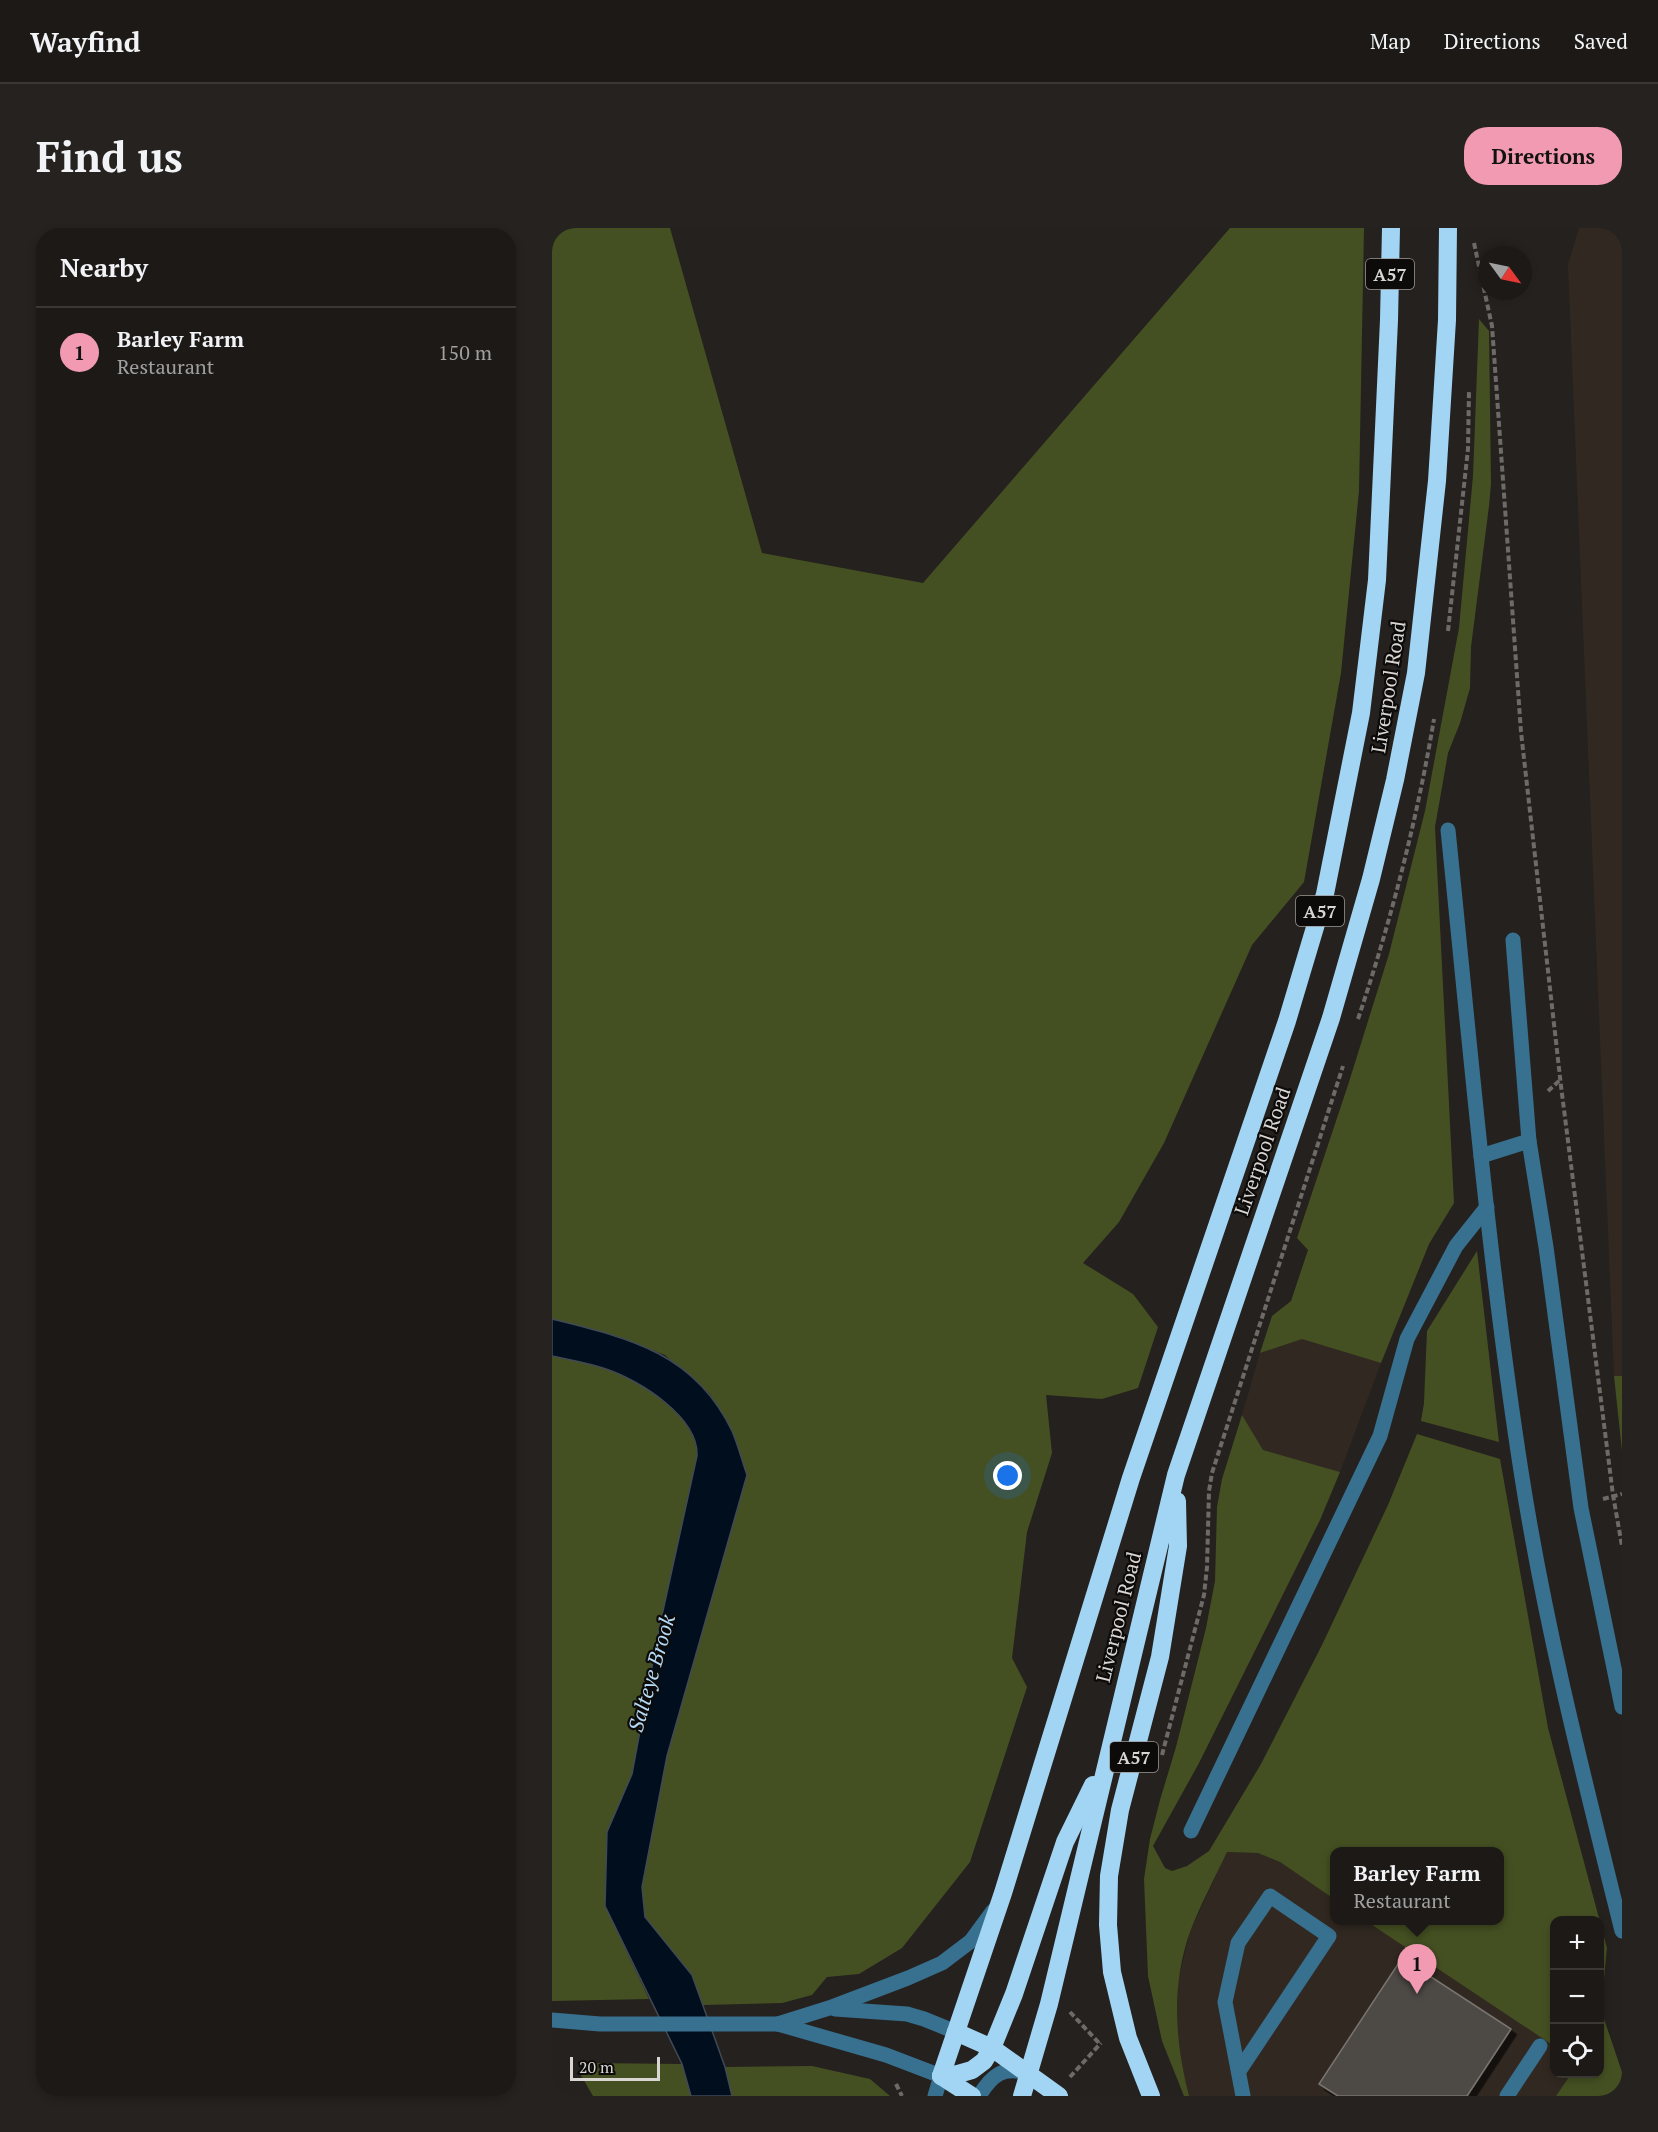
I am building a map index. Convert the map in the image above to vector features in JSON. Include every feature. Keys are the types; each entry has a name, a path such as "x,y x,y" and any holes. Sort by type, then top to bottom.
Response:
{"highway":[{"name":"Liverpool Road","path":"941,2076 1003,1893 1131,1478 1287,1021 1325,894 1361,713 1377,580 1391,228"},
{"name":"Liverpool Road","path":"1022,2096 1049,2004 1176,1475 1331,1018 1371,879 1395,780 1416,673 1437,481 1447,320 1448,228"},
{"name":"A57","path":"1151,2096 1128,2038 1112,1972 1108,1925 1109,1876 1119,1810 1160,1657 1178,1546 1176,1475"},
{"name":"A57","path":"941,2076 972,2070 984,2061 992,2048 1014,1994 1065,1842 1108,1754"},
{"path":"956,2032 992,2048 1059,2096"},
{"path":"941,2076 972,2096"}],"street":[{"path":"1448,830 1481,1156 1521,1471 1543,1598 1563,1694 1622,1931"},
{"path":"1514,940 1529,1141 1581,1508 1622,1707"},
{"path":"1481,1156 1529,1141"},
{"path":"1191,1831 1380,1436 1407,1339 1456,1246 1487,1207"},
{"path":"778,2024 829,2008 909,1978 950,1958 971,1941 1003,1893"},
{"path":"1239,2071 1329,1936 1270,1896 1238,1943 1225,2002 1244,2096"},
{"path":"829,2008 907,2014 956,2032"},
{"path":"552,2019 600,2024 778,2024 886,2055 941,2076 935,2096"},
{"path":"1507,2096 1540,2046"},
{"path":"979,2096 994,2076 1004,2071 1016,2070 1029,2074"}],"path":[{"path":"1474,266 1474,243 1492,326 1521,732 1561,1086 1613,1495 1622,1546"},
{"path":"1447,638 1467,460 1470,381"},
{"path":"1358,1020 1385,935 1402,870 1428,755 1436,708"},
{"path":"1159,1765 1176,1709 1203,1595 1212,1473 1343,1065"},
{"path":"1069,2079 1099,2043 1128,2038"}],"shaded area":[{"path":"1579,228 1622,228 1622,1376 1614,1376 1568,265"},
{"path":"1302,1338 1381,1363 1340,1472 1263,1450 1242,1415 1260,1353"},
{"path":"1227,1852 1258,1853 1280,1862 1330,1896 1330,1925 1372,1925 1550,2043 1550,2078 1568,2078 1556,2096 1189,2096 1183,2074 1177,2024 1178,1981 1190,1932"}],"green space":[{"path":"552,228 670,228 762,553 923,583 1230,228 1364,228 1359,491 1341,673 1304,882 1252,945 1164,1143 1119,1222 1083,1263 1133,1294 1158,1327 1138,1388 1102,1399 1046,1395 1052,1453 1027,1532 1012,1658 1027,1687 970,1862 902,1948 859,1974 827,1977 812,1995 782,2003 703,2005 692,1975 645,1917 642,1887 667,1756 747,1475 732,1431 710,1394 665,1355 634,1343 552,1319"},
{"path":"1479,319 1489,331 1491,484 1471,647 1470,688 1448,753 1435,827 1454,1203 1429,1244 1381,1363 1302,1339 1260,1353 1272,1316 1291,1301 1308,1250 1297,1238 1389,954 1425,811 1459,628 1473,476"},
{"path":"1477,1251 1499,1442 1421,1421 1427,1331"},
{"path":"552,1356 600,1367 619,1374 650,1391 678,1414 695,1442 697,1456 659,1629 632,1774 607,1832 605,1906 649,1999 552,2001"},
{"path":"1614,1376 1622,1376 1622,1451"},
{"path":"1242,1415 1263,1450 1340,1472 1320,1520 1199,1763 1153,1846 1165,1868 1172,1871 1187,1866 1209,1851 1261,1764 1322,1645 1388,1505 1417,1434 1500,1459 1548,1728 1598,1916 1550,1916 1550,2043 1372,1925 1504,1925 1504,1847 1330,1847 1330,1896 1280,1862 1258,1853 1227,1852 1190,1932 1180,1972 1178,2034 1189,2096 1184,2096 1162,2041 1148,1976 1144,1879 1150,1839 1206,1628 1215,1581 1217,1507 1222,1479"},
{"path":"1604,1937 1607,1948 1604,1979"},
{"path":"1604,2019 1622,2072 1622,2096 1556,2096 1568,2078 1604,2078"},
{"path":"589,2063 682,2064 691,2096 593,2096 579,2072"},
{"path":"812,2066 870,2079 890,2096 732,2096 725,2067"}],"water":[{"name":"Salteye Brook","path":"552,1319 633,1342 679,1366 699,1383 717,1405 732,1431 747,1475 667,1756 642,1887 645,1917 692,1975 725,2067 732,2096 691,2096 682,2064 605,1906 607,1832 632,1774 659,1629 697,1456 695,1442 678,1414 650,1391 619,1374 600,1367 552,1356"}],"building":[{"path":"1402,1958 1511,2029 1467,2096 1338,2096 1319,2084"}],"place":[{"name":"Barley Farm","path":"1417,1994"}]}
